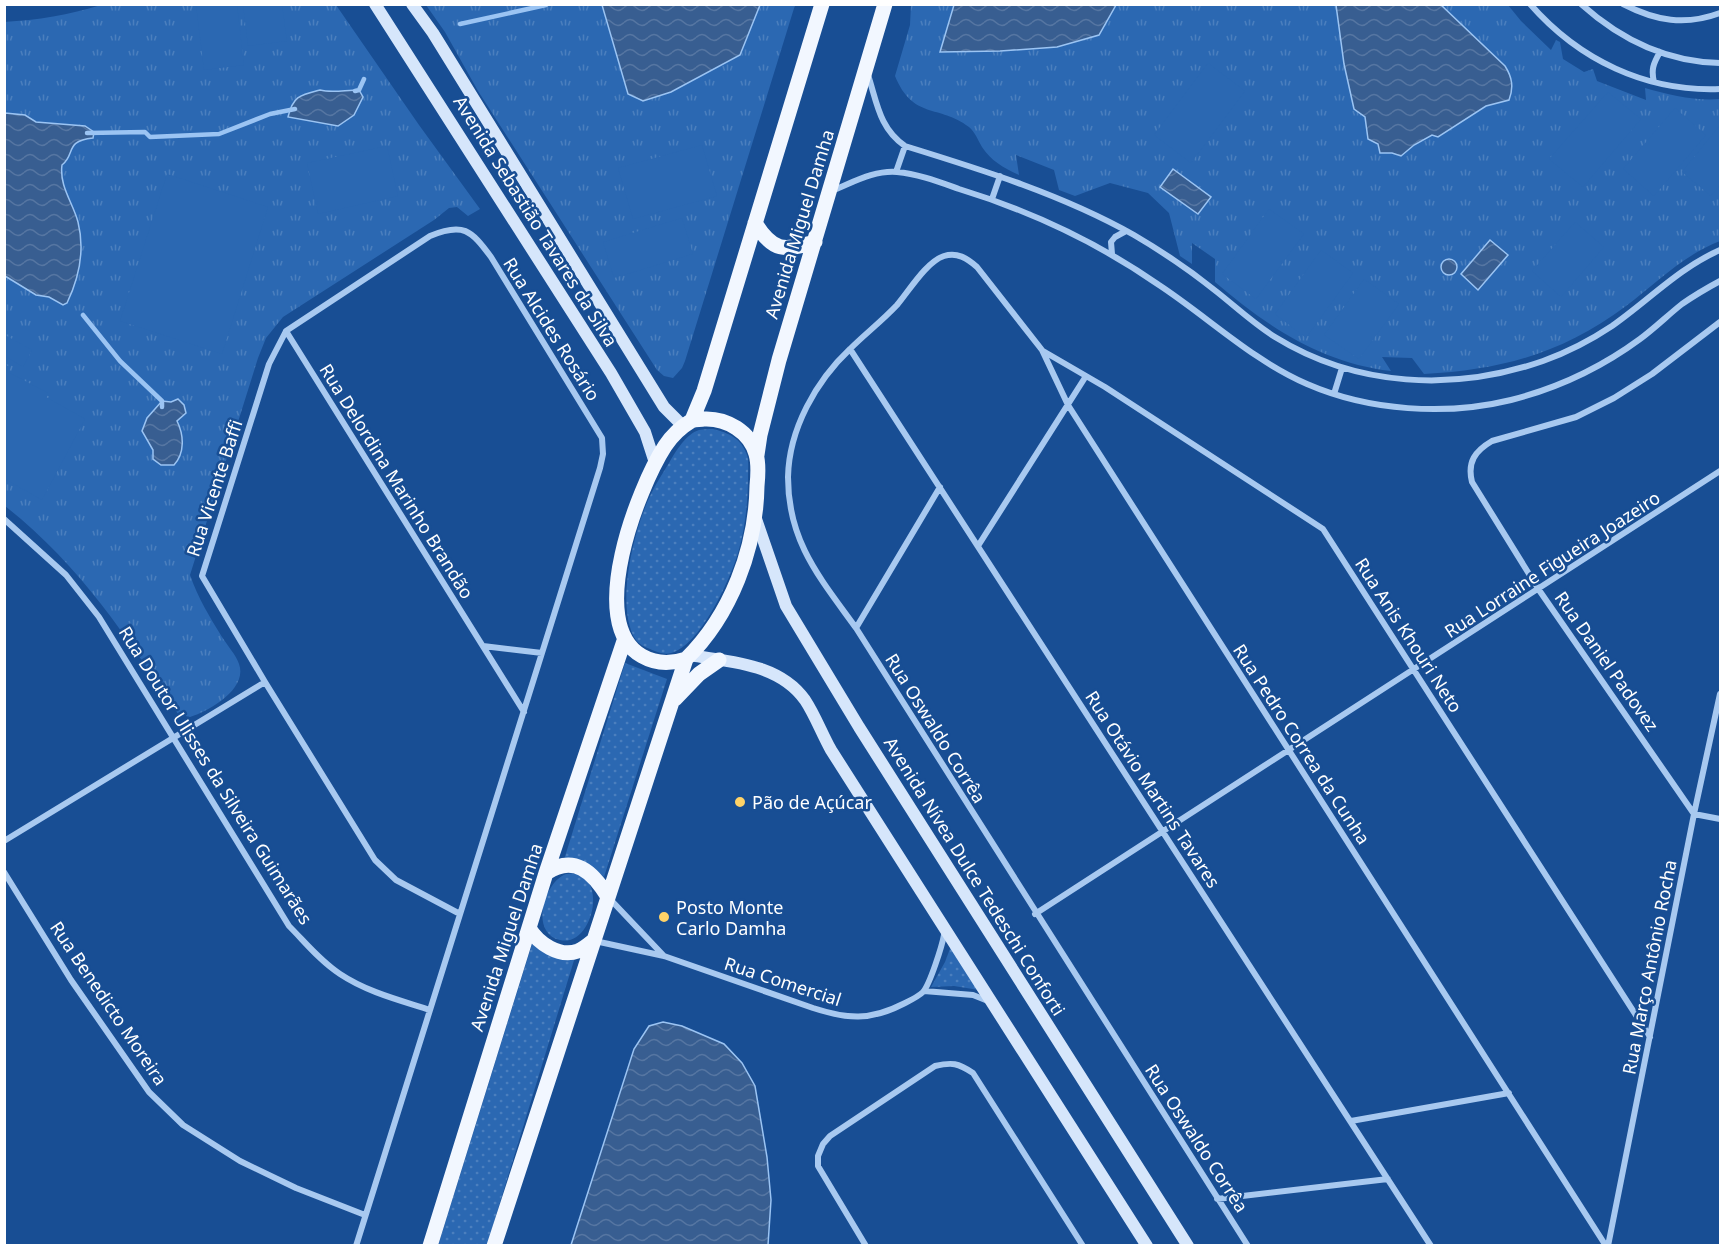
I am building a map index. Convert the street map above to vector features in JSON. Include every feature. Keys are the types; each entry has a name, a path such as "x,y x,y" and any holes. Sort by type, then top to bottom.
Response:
{"main road":[{"name":"Avenida Sebastião Tavares da Silva","path":"375,4 611,373 645,432 655,463"},
{"name":"Avenida Sebastião Tavares da Silva","path":"412,4 433,33 664,407 688,424"},
{"path":"822,4 704,391 688,424 666,444 655,463 641,492 628,528 621,561 617,600 618,621 624,641 645,658 659,663 675,663 688,657 746,663 786,682 804,698 831,750 1147,1245"},
{"name":"Avenida Miguel Damha","path":"688,657 716,622 733,591 745,558 755,515 760,435 779,360 885,4"},
{"path":"755,223 764,238 784,249 815,242"},
{"path":"688,424 713,419 739,429 750,440 757,456"},
{"name":"Avenida Nívea Dulce Tedeschi Conforti","path":"755,515 786,606 1188,1245"},
{"name":"Avenida Miguel Damha","path":"430,1245 546,873 624,641"},
{"path":"494,1245 688,657"},
{"path":"673,701 699,674 719,660"},
{"path":"546,873 558,867 580,867 595,877 608,897"},
{"path":"529,928 533,935 546,946 562,951 578,951 594,940"}],"street":[{"path":"1530,4 1547,24 1576,48 1604,64 1654,82 1701,90 1720,89"},
{"path":"1581,4 1596,18 1639,44 1696,62 1720,63"},
{"path":"1623,4 1654,18 1692,20 1720,12"},
{"path":"1654,82 1651,72 1653,63 1660,52"},
{"path":"866,67 881,118 895,139 905,146 1000,176 1059,199 1126,231 1179,263 1275,336 1299,350 1342,368 1409,380 1449,381 1480,377 1543,361 1569,351 1602,332 1688,266 1720,250"},
{"path":"896,172 905,146"},
{"path":"830,192 878,173 896,172 928,179 992,199 1044,219 1112,255 1161,285 1264,362 1286,375 1334,394 1365,402 1401,407 1478,406 1520,397 1569,380 1608,360 1656,327 1680,305 1720,281"},
{"path":"992,199 1000,176"},
{"name":"Rua Vicente Baffi","path":"460,914 396,880 375,860 202,576 269,363 286,331 430,236 445,230 461,229"},
{"name":"Rua Alcides Rosário","path":"461,229 475,235 491,257 602,438 603,454 600,468 542,653"},
{"path":"1112,255 1111,242 1120,233 1126,231"},
{"name":"Rua Oswaldo Corrêa","path":"970,261 963,256 955,255 938,259 929,266 896,306 834,366 811,397 795,435 788,474 792,518 805,554 856,628 1035,914 1248,1245"},
{"name":"Rua Pedro Correa da Cunha","path":"970,261 1042,350 1068,405 1607,1245"},
{"name":"Rua Daniel Padovez","path":"1694,814 1539,590 1472,482 1469,470 1472,459 1478,451 1492,441 1576,417 1614,398 1652,374 1720,322"},
{"name":"Rua Delordina Marinho Brandão","path":"286,331 524,712"},
{"name":"Rua Otávio Martins Tavares","path":"850,349 1431,1245"},
{"name":"Rua Anis Khouri Neto","path":"1042,350 1323,529 1650,1037"},
{"path":"1334,394 1342,368"},
{"path":"978,546 1086,376"},
{"name":"Rua Lorraine Figueira Joazeiro","path":"1035,914 1720,471"},
{"path":"856,628 940,487"},
{"name":"Rua Doutor Ulisses da Silveira Guimarães","path":"4,519 73,584 99,617 289,926 318,956 340,974 373,992 430,1010"},
{"path":"356,1245 542,653 483,646"},
{"path":"4,841 175,739 265,682"},
{"name":"Rua Março Antônio Rocha","path":"1607,1245 1720,694"},
{"path":"1694,814 1720,819"},
{"name":"Rua Benedicto Moreira","path":"4,872 70,980 149,1092 183,1125 240,1161 296,1188 365,1215"},
{"name":"Rua Comercial","path":"608,897 664,956"},
{"path":"942,925 944,935 941,948 924,991 973,995 993,1003"},
{"name":"Rua Comercial","path":"594,940 664,956 837,1016 854,1017 886,1012 924,991"},
{"path":"866,1245 818,1166 818,1156 823,1144 830,1136 935,1066 949,1063 963,1066 973,1073 1083,1245"},
{"path":"1351,1120 1509,1093"},
{"path":"1217,1198 1388,1179"}],"green space":[{"path":"101,5 336,5 480,209 468,216 457,207 449,208 283,317 266,338 190,575 204,607 238,661 240,673 238,682 225,698 207,710 190,717 178,714 120,629 79,577 56,552 5,506 4,22 77,12"},
{"path":"196,5 237,5 244,65 204,70"},
{"path":"243,5 282,5 287,41 248,46"},
{"path":"426,5 795,5 685,361 673,378 664,376 657,370 478,91 445,32"},
{"path":"911,5 1508,5 1551,50 1556,40 1560,42 1563,59 1584,72 1593,69 1597,81 1646,100 1645,88 1682,97 1720,99 1720,241 1682,262 1626,306 1579,336 1531,356 1480,368 1424,374 1412,358 1382,357 1391,371 1342,360 1296,340 1234,298 1215,282 1215,259 1192,243 1192,264 1180,256 1169,213 1148,193 1110,183 1075,196 1059,190 1054,170 1016,155 1019,175 1003,167 989,156 969,127 958,120 918,105 910,99 895,76 910,25"},
{"path":"1208,63 1245,91 1191,163 1154,135"},
{"path":"1608,92 1641,119 1583,187 1549,159"},
{"path":"1675,108 1706,135 1654,196 1623,169"},
{"path":"1720,125 1720,185 1711,196 1682,172"},
{"path":"702,145 717,196 633,219 618,168"},
{"path":"387,146 398,196 318,214 307,163"},
{"path":"167,174 268,207 222,354 120,321"},
{"path":"1269,209 1304,234 1256,299 1222,274"},
{"path":"682,218 693,254 614,278 603,242"},
{"path":"1575,222 1604,247 1561,297 1532,271"},
{"path":"1321,250 1353,273 1306,338 1275,314"},
{"path":"1364,279 1399,304 1359,359 1324,335"},
{"path":"5,335 32,350 23,367 5,356"},
{"path":"4,364 10,367 8,372 48,393 46,397 85,419 42,500 5,479"},
{"path":"713,429 738,440 748,457 747,506 740,544 721,595 703,625 682,648 671,653 660,653 639,643 634,638 630,627 626,596 634,541 651,494 678,448 694,432"},
{"path":"625,663 667,679 604,877 590,868 563,863"},
{"path":"566,874 580,875 589,882 593,893 593,907 589,921 582,932 572,939 560,940 550,935 545,928 542,918 543,907 551,887"},
{"path":"533,941 575,957 487,1245 438,1246"},
{"path":"951,946 979,990 954,986 931,987"}],"water":[{"path":"602,4 760,5 740,55 671,92 643,101 628,94"},
{"path":"954,4 1116,5 1099,35 1057,47 940,52"},
{"path":"1336,5 1441,5 1505,66 1512,82 1509,100 1486,106 1438,137 1432,135 1414,145 1401,156 1380,153 1378,144 1368,139 1365,117 1354,109 1344,64"},
{"path":"320,90 359,90 363,97 354,115 338,126 288,117 292,105 298,98"},
{"path":"5,113 25,115 36,122 85,126 94,132 93,138 74,145 62,165 63,180 78,222 81,243 80,264 75,284 67,303 63,305 49,297 36,295 5,276"},
{"path":"1173,169 1211,197 1198,214 1160,187"},
{"path":"1490,240 1508,255 1478,290 1461,274"},
{"path":"1449,259 1455,261 1457,267 1455,273 1449,275 1443,273 1441,267 1443,261"},
{"path":"178,399 184,405 186,413 177,421 181,432 182,449 174,465 161,465 153,459 153,450 142,431 147,418 162,401 171,402"},
{"path":"663,1022 682,1026 724,1044 742,1063 755,1086 767,1157 771,1200 768,1245 571,1245 634,1049 649,1026"}],"waterway":[{"path":"460,24 546,5"},
{"path":"355,91 359,90 364,79"},
{"path":"87,133 145,132 150,137 219,134 270,114 295,109"},
{"path":"83,315 120,361 162,401 162,407"}],"place":[{"name":"Pão de Açúcar","path":"740,802"},
{"name":"Posto Monte Carlo Damha","path":"664,917"}]}
